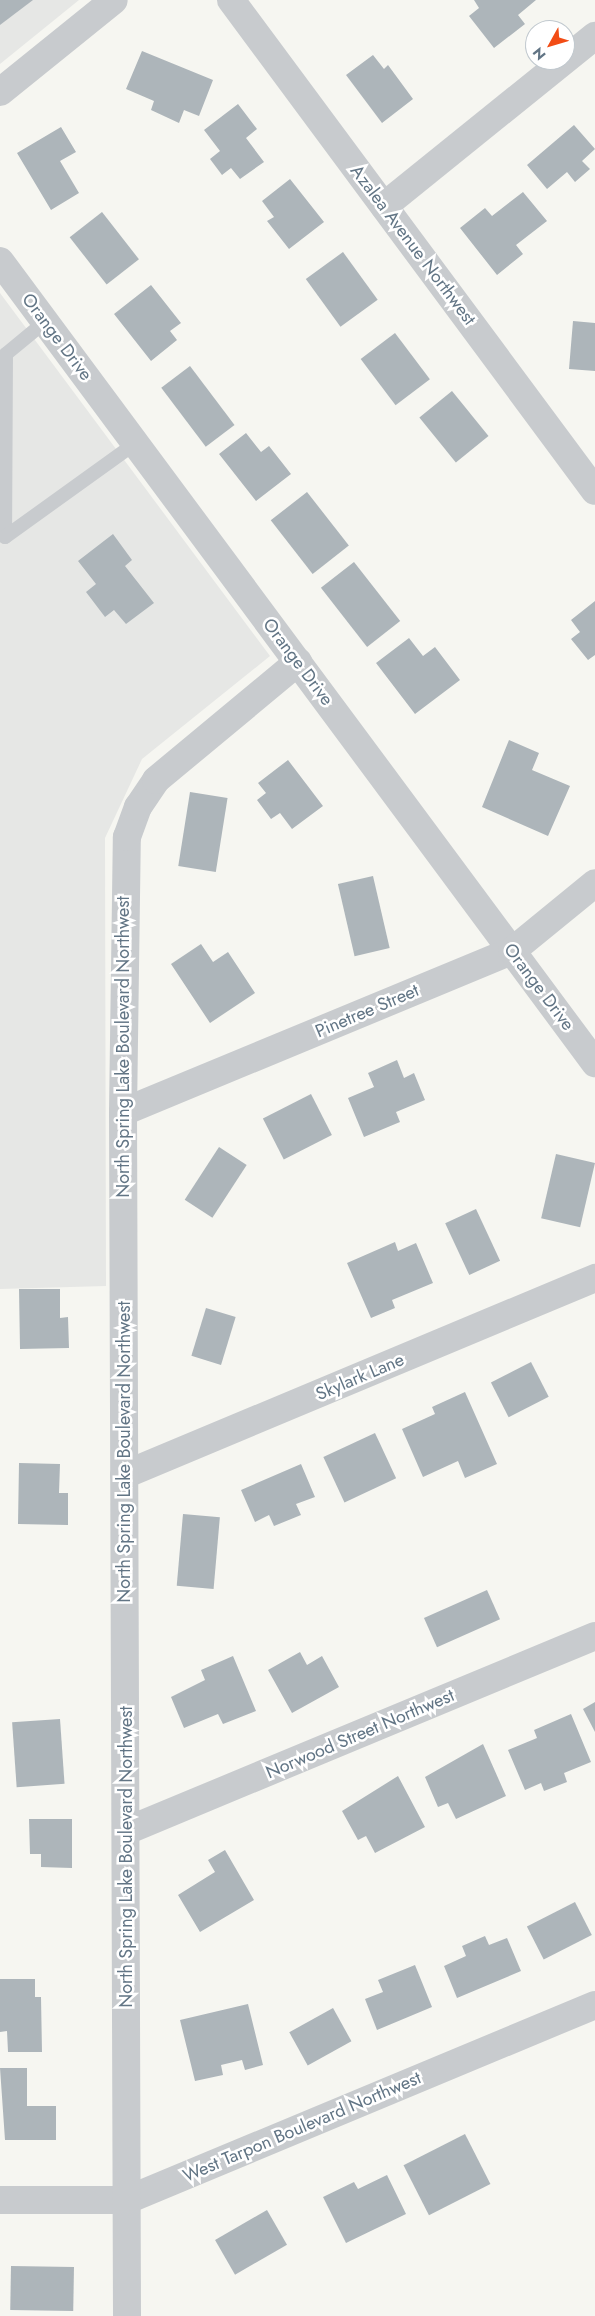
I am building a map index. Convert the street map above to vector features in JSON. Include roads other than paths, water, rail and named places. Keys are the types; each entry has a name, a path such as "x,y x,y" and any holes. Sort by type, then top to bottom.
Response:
{"street":[{"path":"0,92 114,0"},
{"name":"Azalea Avenue Northwest","path":"231,0 384,206 590,474"},
{"path":"384,206 595,36"},
{"name":"Orange Drive","path":"0,261 595,1063"},
{"name":"North Spring Lake Boulevard Northwest","path":"127,2316 123,1112 124,870 127,837 138,807 156,780 298,662"},
{"name":"Pinetree Street","path":"123,1112 512,951 595,883"},
{"name":"Skylark Lane","path":"124,1475 595,1278"},
{"name":"Norwood Street Northwest","path":"126,1831 595,1636"},
{"name":"West Tarpon Boulevard Northwest","path":"0,2200 127,2200 595,2005"}],"lane":[{"path":"2,538 3,354 46,322"},
{"path":"2,538 136,443"}]}
